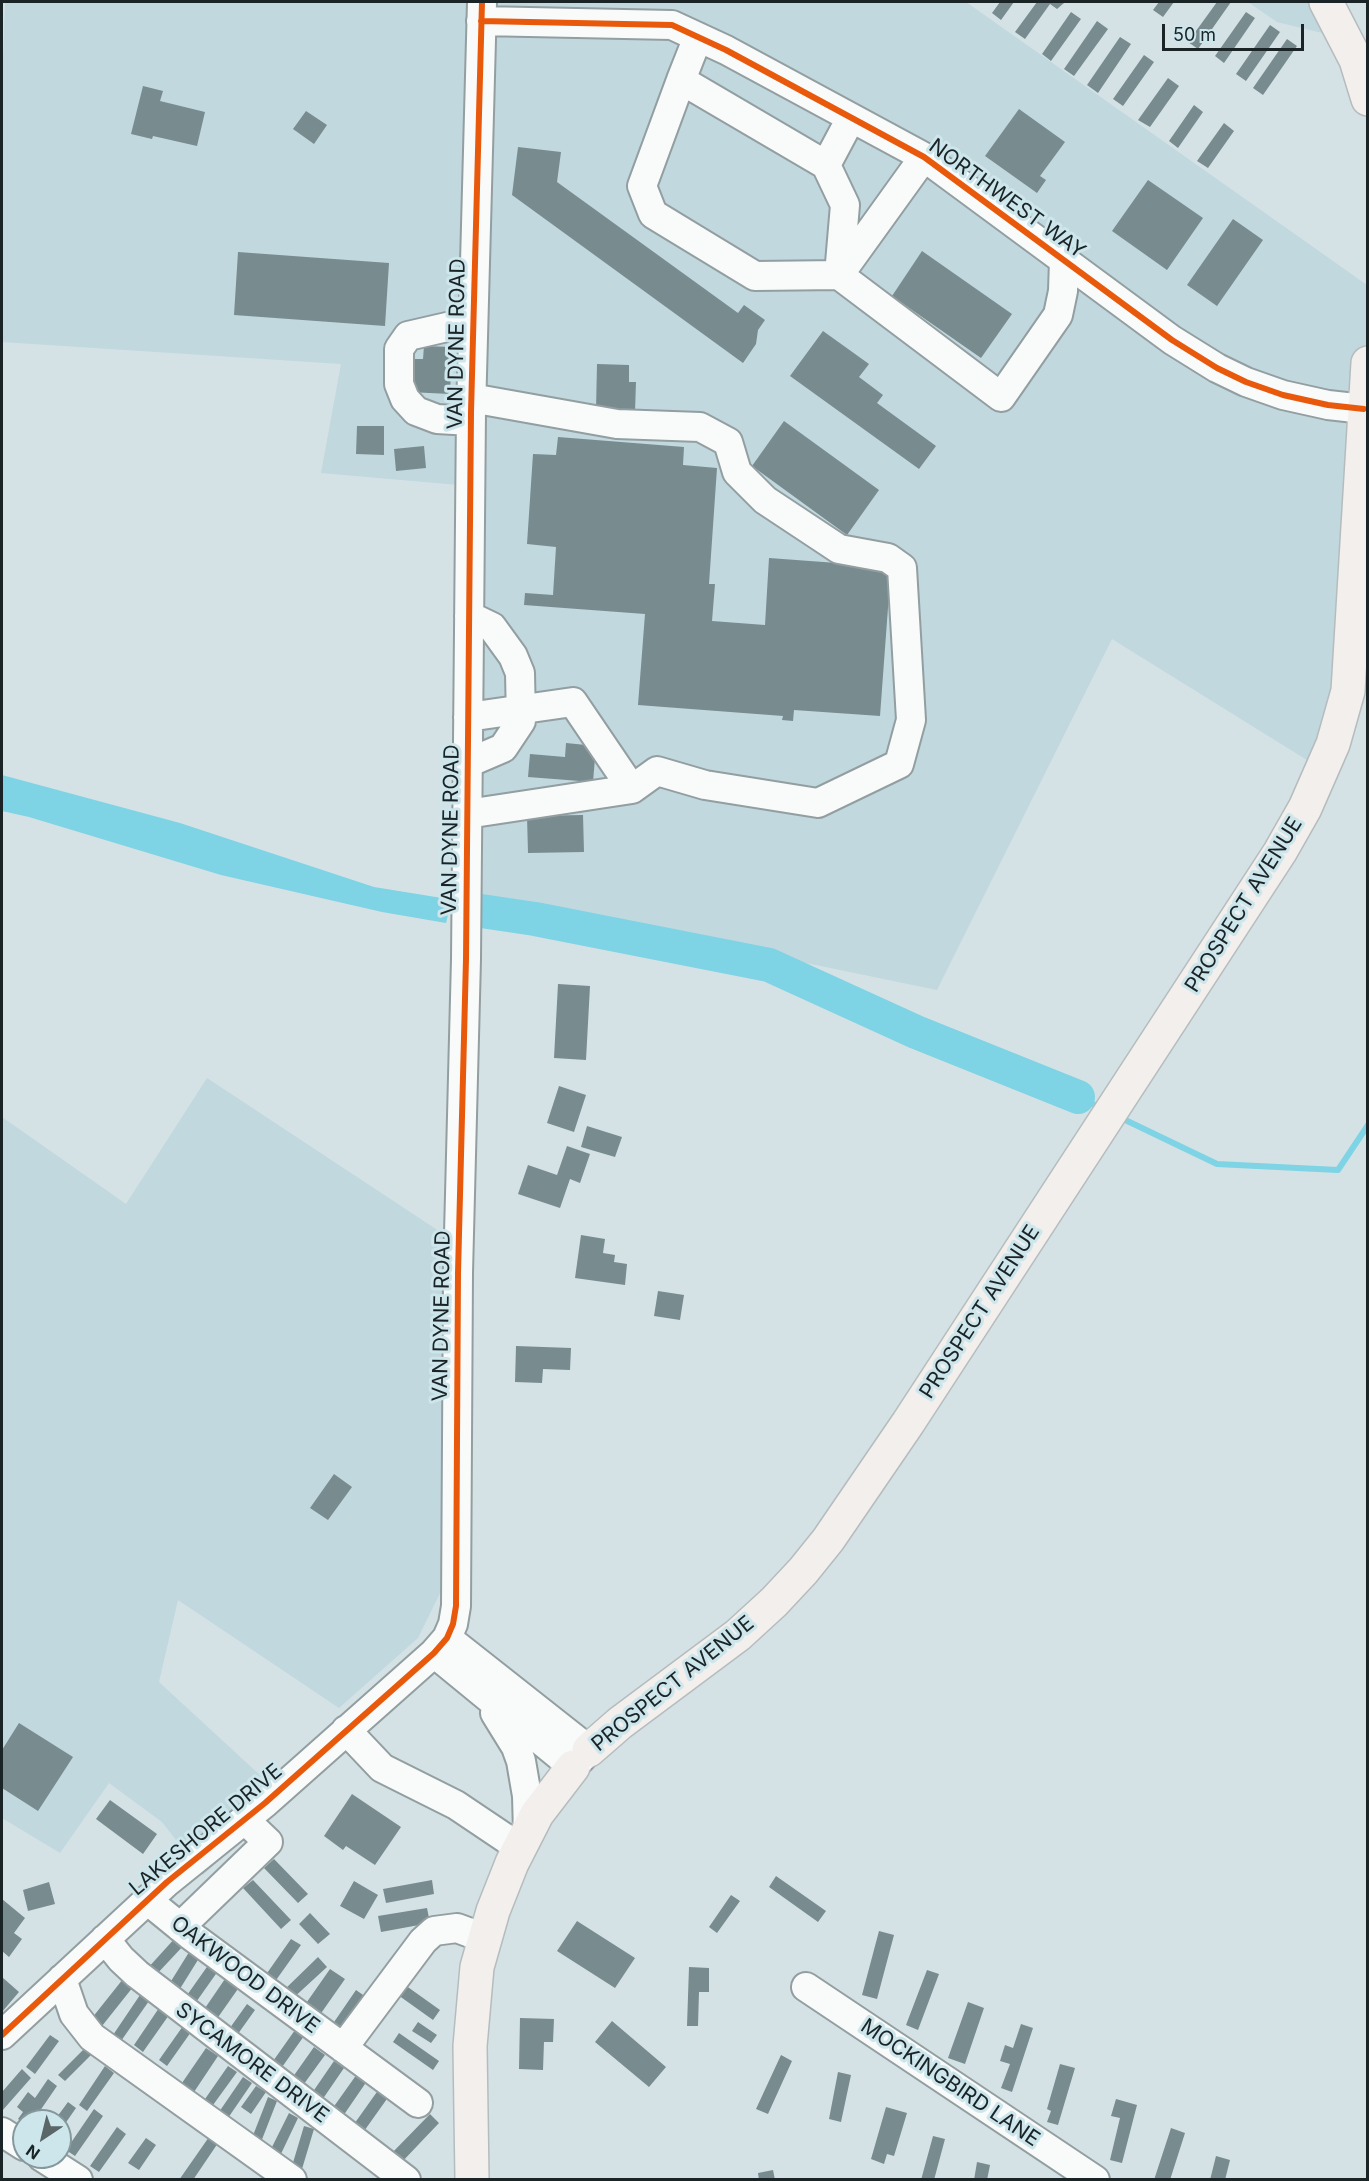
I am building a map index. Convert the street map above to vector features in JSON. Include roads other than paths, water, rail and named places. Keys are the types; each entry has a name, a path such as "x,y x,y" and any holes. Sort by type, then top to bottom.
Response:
{"main road":[{"path":"1326,2 1356,60 1368,99"},
{"name":"PROSPECT AVENUE","path":"472,2180 471,2025 476,1974 484,1938 503,1886 537,1814 581,1759 620,1723 738,1635 774,1602 828,1540 908,1423 1280,852 1305,808 1333,744 1344,710 1351,660 1355,547 1368,363"}],"street":[{"name":"NORTHWEST WAY","path":"482,11 672,25 924,157 1172,340 1228,374 1265,389 1302,400 1364,409"},
{"name":"VAN DYNE ROAD","path":"440,1645 453,1624 456,1606 471,410 482,11"},
{"path":"698,37 642,186 652,214 755,276 839,275 1001,397 1058,315 1063,291 1064,260"},
{"path":"681,80 826,165 845,205 839,275"},
{"path":"826,165 851,118"},
{"path":"839,275 924,157"},
{"path":"467,814 632,789 657,771 705,785 818,803 899,764 911,720 902,568 888,558 839,549 765,501 737,472 728,442 700,427 617,424 471,410 437,419 416,411 405,399 399,384 399,348 408,336 473,321"},
{"path":"468,763 503,748 521,721 520,673 513,656 492,627 469,616"},
{"path":"468,717 573,702 632,789"},
{"path":"346,1730 382,1768 524,1840 524,1774 516,1748 493,1711 440,1645"},
{"path":"440,1645 581,1759"},
{"name":"LAKESHORE DRIVE","path":"2,2035 167,1882 245,1820 440,1645"},
{"path":"462,1675 581,1759"},
{"path":"180,1927 268,1842 245,1820"},
{"name":"OAKWOOD DRIVE","path":"147,1900 180,1927 418,2103"},
{"path":"344,2048 423,1941 434,1931 457,1928 484,1938"},
{"name":"SYCAMORE DRIVE","path":"105,1939 137,1974 406,2180"},
{"path":"62,1978 74,2014 92,2037 292,2180"},
{"name":"MOCKINGBIRD LANE","path":"806,1987 1095,2180"},
{"path":"61,2169 78,2180"}],"water":[{"path":"2,775 180,823 374,887 448,899 450,907 446,923 382,912 221,875 29,817 2,811"}],"waterway":[{"path":"481,911 535,919 769,965 916,1032 1078,1097"},
{"path":"1078,1097 1101,1108"},
{"path":"1119,1117 1217,1164 1338,1170 1368,1125"}]}
